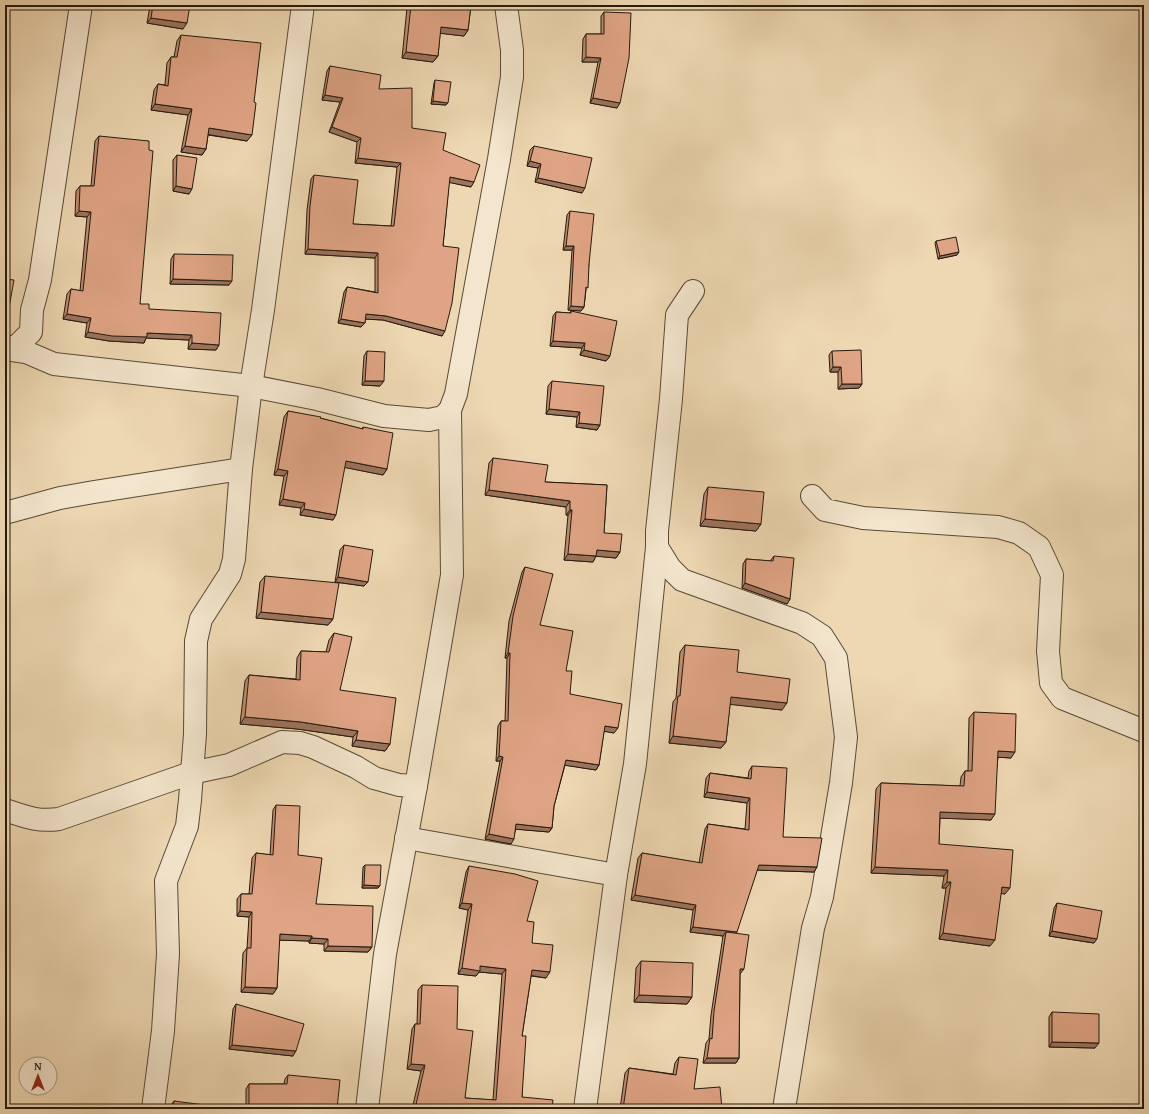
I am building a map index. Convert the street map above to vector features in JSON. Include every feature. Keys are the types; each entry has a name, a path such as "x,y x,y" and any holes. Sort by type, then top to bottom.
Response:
{"street":[{"path":"5,348 16,347 31,332 32,310 40,280 81,5"},
{"path":"152,1109 163,1031 168,954 166,881 187,826 195,734 196,641 201,619 230,574 234,559 241,469 251,386 263,310 303,5"},
{"path":"366,1109 385,954 416,786 452,575 450,410 456,394 499,159 512,77 512,50 506,5"},
{"path":"585,1109 616,875 636,756 671,399 677,315 692,291"},
{"path":"5,348 26,352 54,364 251,386 317,399 384,416 429,420 442,417 450,410"},
{"path":"5,513 60,498 241,469"},
{"path":"812,496 825,510 863,518 998,527 1019,533 1039,547 1052,575 1048,651 1052,683 1062,698 1144,731"},
{"path":"657,547 670,568 682,580 802,623 822,636 836,658 843,700 846,737 842,775 822,897 813,928 784,1109"},
{"path":"5,810 31,819 42,821 59,818 191,773 229,765 282,742 300,743 313,747 356,767 374,778 399,785 416,786"},
{"path":"406,838 616,875"}],"building":[{"path":"153,5 190,5 187,23 151,18"},
{"path":"411,5 471,5 468,30 441,27 438,56 406,52"},
{"path":"604,12 631,13 629,58 620,103 593,98 601,58 586,57 586,34 604,34"},
{"path":"181,35 261,43 254,102 256,103 252,135 209,128 206,149 185,146 192,109 155,104 158,84 168,86 171,57 177,57"},
{"path":"330,66 381,75 379,89 412,88 412,128 446,133 443,150 480,165 474,182 450,177 443,246 459,248 452,303 445,331 386,316 366,314 365,323 341,319 347,287 378,293 378,253 308,249 310,206 314,175 358,180 353,224 394,226 401,163 358,158 361,138 332,127 343,98 325,95"},
{"path":"435,80 451,82 448,103 433,101"},
{"path":"99,136 149,141 149,150 153,151 140,304 149,304 149,309 221,313 219,345 192,343 192,335 147,333 147,337 112,336 88,332 91,318 67,314 71,289 83,291 91,212 79,211 80,186 94,186"},
{"path":"534,146 592,158 585,188 538,178 541,164 530,161"},
{"path":"177,155 197,158 192,189 176,186"},
{"path":"570,211 594,214 588,288 586,287 584,307 571,306 574,246 566,246"},
{"path":"956,237 959,252 940,256 936,241"},
{"path":"174,254 233,255 232,281 173,279"},
{"path":"5,279 14,280 8,313 5,312"},
{"path":"571,311 617,321 610,356 584,350 585,343 553,341 556,312 571,313"},
{"path":"861,350 862,384 842,384 841,367 833,367 832,351"},
{"path":"367,351 385,352 384,381 365,381"},
{"path":"552,381 604,386 600,425 579,423 580,412 549,409"},
{"path":"288,411 321,417 320,418 363,429 363,427 393,433 387,469 346,461 336,515 304,509 305,503 283,499 288,471 278,469"},
{"path":"493,458 548,465 545,482 607,485 604,533 622,534 620,552 597,550 596,556 568,554 572,510 570,510 570,501 489,490"},
{"path":"708,487 764,492 761,524 705,519"},
{"path":"344,545 373,550 368,582 338,577"},
{"path":"774,556 794,558 790,599 745,583 746,559 773,561"},
{"path":"525,567 553,574 540,625 573,631 566,671 572,671 570,694 622,704 618,728 605,726 599,765 566,760 554,806 552,828 516,824 514,839 489,834 503,757 499,756 501,721 508,721 510,653 508,653 513,616"},
{"path":"265,576 339,583 333,619 261,612"},
{"path":"334,633 352,637 340,690 396,698 390,744 356,740 358,731 301,722 245,717 249,675 300,680 301,651 329,652"},
{"path":"685,645 739,650 737,672 790,679 787,703 731,697 726,742 673,736 678,696 680,696"},
{"path":"974,712 1016,714 1015,752 998,751 995,814 940,812 939,844 1013,850 1010,888 1002,887 995,940 943,933 951,882 947,882 948,870 875,867 881,783 964,786 965,771 972,771"},
{"path":"752,766 787,768 783,837 822,838 817,867 759,865 737,932 693,927 696,905 635,895 642,853 702,863 708,824 749,830 750,798 707,792 710,773 751,779"},
{"path":"276,805 300,806 298,855 322,858 316,904 373,906 372,947 328,946 328,939 312,938 312,936 280,934 277,988 245,987 247,948 251,948 252,912 240,911 241,894 252,894 256,853 273,855"},
{"path":"365,865 381,865 380,886 364,885"},
{"path":"469,866 515,874 538,881 527,921 534,922 532,943 553,945 550,972 532,970 522,1036 526,1036 522,1097 553,1100 552,1109 415,1109 425,1065 411,1064 415,1024 420,1024 422,985 458,986 457,1029 473,1031 465,1098 496,1100 506,969 480,966 480,971 462,968 472,904 462,903"},
{"path":"1057,903 1102,911 1097,939 1052,931"},
{"path":"726,932 749,935 744,969 740,969 739,1058 707,1058 710,1038 712,1039 714,1011"},
{"path":"641,961 693,963 692,997 639,995"},
{"path":"236,1004 304,1024 296,1051 232,1045"},
{"path":"1052,1012 1099,1014 1099,1043 1052,1042"},
{"path":"679,1057 698,1059 694,1089 720,1087 722,1109 623,1109 629,1068 676,1075"},
{"path":"288,1075 340,1080 337,1109 249,1109 249,1084 287,1084"},
{"path":"174,1101 212,1106 212,1109 173,1109"}]}
